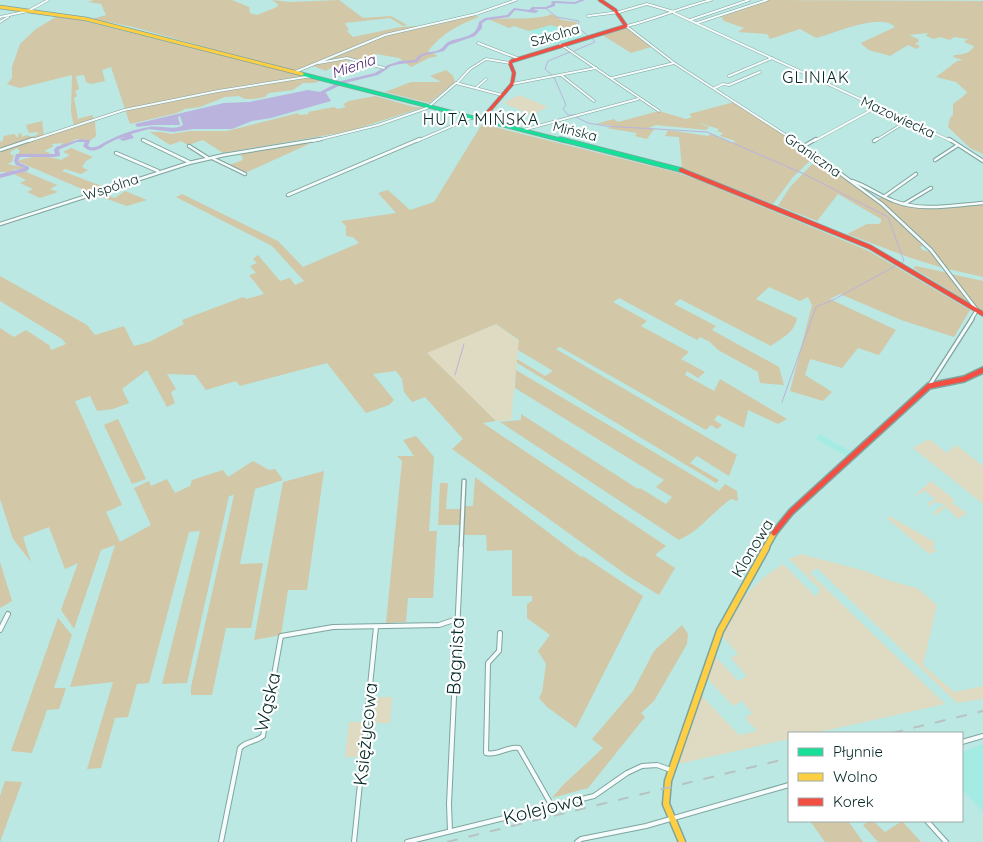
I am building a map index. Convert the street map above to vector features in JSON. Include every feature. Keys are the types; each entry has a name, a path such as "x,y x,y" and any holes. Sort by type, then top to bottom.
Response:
{"main road":[{"path":"600,0 612,7 626,26"},
{"name":"Mińska","path":"0,7 86,19 696,175 870,246 983,314"},
{"name":"Szkolna","path":"510,63 517,58 560,44 626,26"},
{"path":"482,119 512,84 514,73 510,63"},
{"path":"929,386 964,379 983,370"},
{"name":"Klonowa","path":"682,842 666,804 666,790 671,770 720,631 778,526 929,386"}],"street":[{"path":"0,18 30,10 48,0"},
{"path":"296,72 375,38 476,14 516,0"},
{"name":"Szkolna","path":"626,26 712,0"},
{"path":"689,20 749,0"},
{"path":"696,23 767,0"},
{"path":"657,2 659,6"},
{"path":"588,16 617,12 647,4 659,6"},
{"name":"Mazowiecka","path":"659,6 958,144 983,160"},
{"path":"0,22 9,16"},
{"path":"405,26 416,27"},
{"name":"Graniczna","path":"626,26 674,63 804,146 893,214 930,250 976,310"},
{"path":"478,43 517,58"},
{"path":"560,44 596,67 639,99 660,111"},
{"path":"312,64 344,58 384,68"},
{"name":"Wspólna","path":"0,224 190,163 347,133 416,112 429,106 486,58 510,63"},
{"path":"729,76 772,58"},
{"path":"611,79 674,63"},
{"path":"512,84 596,67"},
{"path":"714,88 723,84 729,85 760,72"},
{"path":"561,75 594,100"},
{"path":"0,150 124,110 218,91 313,76"},
{"path":"476,88 486,79"},
{"path":"456,83 502,95"},
{"path":"524,130 639,99"},
{"path":"804,146 877,107"},
{"path":"288,195 474,117"},
{"path":"874,141 908,121"},
{"path":"143,140 190,163"},
{"path":"935,160 958,144"},
{"path":"188,146 245,174"},
{"path":"116,153 158,172"},
{"path":"885,196 916,174"},
{"path":"849,180 903,204 930,208 983,203"},
{"path":"903,204 931,188"},
{"path":"929,386 976,310"},
{"name":"Bagnista","path":"450,831 449,804 464,481"},
{"path":"0,630 8,614"},
{"path":"376,627 444,626 457,619"},
{"name":"Wąska","path":"221,842 240,748 247,741 259,740 263,736 281,636 312,630 365,626 376,627"},
{"name":"Księżycowa","path":"354,842 376,627"},
{"path":"500,633 499,651 490,658 488,663 486,753 494,755 516,746 524,752 552,806"},
{"path":"963,742 983,736"},
{"name":"Kolejowa","path":"408,842 600,793 632,769 655,765 665,766 671,770"},
{"path":"577,842 581,839 634,828 788,785"},
{"path":"928,822 946,842"}],"shaded area":[{"path":"94,0 232,0 249,7 250,13 257,15 277,7 278,4 272,0 290,2 339,0 363,18 391,16 407,25 403,26 390,18 345,23 349,30 347,31 353,37 400,27 436,25 474,15 479,17 458,26 433,45 428,51 438,56 429,58 411,67 399,58 376,54 365,61 346,59 351,60 339,69 332,67 326,71 313,66 299,71 301,68 295,72 133,27 93,19 106,15 101,4 88,2"},
{"path":"766,0 983,1 983,154 970,148 948,127 950,118 953,115 953,104 967,92 956,82 936,77 957,61 963,60 953,57 954,55 966,53 973,48 974,46 964,42 968,39 954,37 950,40 940,37 934,39 926,36 928,33 909,35 918,39 919,41 915,44 920,46 917,49 908,45 890,56 871,51 861,43 895,27 888,23 879,22 857,25 816,38 800,29 770,39 767,34 738,32 744,28 724,21 721,17"},
{"path":"551,14 562,20 577,22 578,29 572,32 551,25 529,31 514,26 509,28 488,19 531,18"},
{"path":"59,15 322,80 314,83 303,83 293,90 269,93 265,97 254,99 245,99 239,96 225,97 200,107 185,109 177,113 130,124 111,67 102,70 105,81 91,84 86,82 84,75 76,76 79,89 75,91 77,96 74,98 78,119 92,115 95,121 96,136 91,140 76,139 63,146 61,145 63,143 51,144 54,146 44,151 51,153 47,154 19,157 17,155 20,151 17,148 10,152 11,155 14,155 12,162 7,164 22,167 23,169 15,169 4,176 3,174 8,172 0,172 0,141 2,142 4,136 14,134 18,138 18,134 21,133 22,137 27,135 32,137 38,134 38,132 29,133 26,125 42,121 44,136 74,126 71,112 72,75 20,88 7,84 12,78 12,67 20,44 36,29"},
{"path":"551,25 587,37 554,45 529,31"},
{"path":"623,27 627,28 651,47 631,53 601,34"},
{"path":"446,70 453,76 455,82 429,103 385,92 411,82 441,82 430,76"},
{"path":"308,90 326,93 331,101 271,118 252,121 232,129 194,129 173,132 149,129 131,134 134,138 123,141 119,139 125,137 120,138 92,150 105,142 141,128 175,128 183,125 180,116 178,117 180,125 137,127 135,124 224,103 249,102"},
{"path":"519,95 548,107 532,115 503,103"},
{"path":"375,96 414,107 424,107 350,131 223,153 203,140 188,145 181,141 170,145 150,132 171,134 190,131 227,131 298,113 299,115 309,114 308,112 334,107 338,109 346,107 343,104 349,101"},
{"path":"734,102 816,155 793,177 773,204 682,168 679,137 665,136 668,130 708,136 711,134 733,143 735,141 720,136 723,133 717,131 719,129 696,122 709,127 706,130 656,125 649,128 654,129 647,139 635,136 637,133 606,128 615,126 596,124 614,119 618,122 659,111 686,119 692,117 689,114"},
{"path":"482,124 675,172 696,179 869,251 970,310 954,337 901,320 840,294 830,299 896,330 879,355 858,348 842,368 810,359 805,375 832,392 823,401 790,391 812,305 808,297 800,301 769,287 756,299 797,318 790,332 771,346 680,299 674,304 716,326 712,330 779,367 784,385 760,383 758,372 718,350 710,342 700,337 697,340 619,298 613,302 647,321 641,326 689,352 681,359 705,372 698,378 687,371 685,375 714,391 720,379 787,419 778,424 748,410 744,428 718,415 714,420 722,425 717,429 711,425 706,430 560,347 556,349 737,455 729,476 697,456 690,463 719,480 716,483 517,363 517,359 545,376 553,371 518,350 519,340 496,324 427,353 496,421 483,423 666,546 655,555 675,568 659,595 628,576 452,449 463,439 425,397 412,402 404,392 402,379 396,371 373,374 394,400 389,405 366,413 327,363 240,386 236,381 206,390 195,375 167,374 176,389 171,392 175,403 167,407 147,370 122,389 129,403 113,409 97,411 90,396 75,401 122,505 106,512 120,542 151,525 134,488 149,481 151,486 167,479 175,493 190,486 192,480 223,470 228,477 253,461 269,470 275,469 283,480 255,489 240,564 263,563 251,628 226,628 212,695 191,695 191,687 234,495 229,496 187,683 162,684 200,531 189,532 149,683 137,684 128,717 115,718 101,768 87,769 113,682 70,687 115,545 101,550 74,629 61,610 78,563 65,569 49,527 23,537 31,562 13,539 0,499 0,328 14,337 26,330 49,345 51,350 66,344 62,339 0,301 0,276 87,325 95,335 124,326 134,346 149,342 184,324 182,320 243,297 247,299 264,294 249,275 256,273 250,266 257,263 253,259 258,255 280,281 290,278 295,285 304,281 272,246 176,197 182,194 278,241 303,267 359,243 353,237 346,236 346,226 341,221 396,213 378,193 388,190 410,210 434,202"},
{"path":"307,142 309,144 245,173 229,165 243,160 241,154"},
{"path":"71,148 93,157 86,161 82,167 88,170 81,174 65,169 62,171 104,187 89,192 17,161 39,157 61,160 70,155 63,152"},
{"path":"819,157 886,209 924,245 920,247 922,250 930,252 943,268 847,234 867,224 879,224 881,219 838,194 817,221 778,206 790,187"},
{"path":"24,171 57,185 50,189 58,192 40,198 27,192 33,189 20,183 26,180 14,174"},
{"path":"125,191 147,200 127,206 93,194 100,192 115,198"},
{"path":"885,197 909,204 933,207 983,204 983,277 948,269 925,243 875,199"},
{"path":"916,266 948,273 971,304 913,268"},
{"path":"951,274 983,281 983,311 976,307"},
{"path":"496,324 519,341 511,420 496,421 426,353"},
{"path":"516,370 719,491 725,484 737,491 738,501 731,499 694,531 679,540 500,422 521,420 521,414 638,489 640,488 666,504 672,497 656,487 664,480 515,388"},
{"path":"118,419 146,479 132,484 104,425"},
{"path":"820,434 853,452 848,457 816,439"},
{"path":"416,436 434,457 429,531 437,531 433,598 408,598 406,622 386,623 402,461 397,456 414,456 403,440"},
{"path":"929,439 947,453 956,445 983,466 983,504 913,448"},
{"path":"324,471 307,590 288,590 281,635 254,640 283,482"},
{"path":"475,477 581,557 583,556 643,596 576,728 547,707 539,698 542,692 546,664 538,651 550,635 527,618 527,604 532,601 532,596 512,596 512,550 487,551 486,535 463,535 464,506 473,506"},
{"path":"931,481 955,500 952,503 967,513 958,519 946,507 935,516 936,510 945,505 936,502 928,506 927,504 935,499 925,491 913,497"},
{"path":"440,483 448,483 446,509 461,509 460,525 438,525"},
{"path":"889,516 933,541 935,543 933,548 937,551 929,554 887,518"},
{"path":"801,554 865,571 887,580 917,588 937,605 923,665 954,692 983,686 983,699 957,703 817,568 810,573 945,704 819,732 788,732 788,739 678,764 701,695 739,735 757,731 745,718 752,713 742,701 733,706 707,678 715,656 738,681 747,676 731,658 738,654 722,636 746,595 771,572 783,564 816,597 820,589 789,559"},
{"path":"0,562 12,601 0,608"},
{"path":"58,618 72,635 54,688 66,688 59,709 47,710 32,753 11,751"},
{"path":"682,625 688,634 687,644 654,701 641,713 645,717 588,788 552,798 563,785 603,748 592,739 633,691 654,651"},
{"path":"371,697 392,697 390,723 369,723"},
{"path":"349,722 364,722 361,757 345,757"},
{"path":"983,744 983,812 963,791 963,752"},
{"path":"5,781 22,782 0,842 0,796"},
{"path":"811,822 849,822 863,842 825,842"},
{"path":"868,822 874,822 885,832 903,822 921,842 878,842 863,825"}],"waterway":[{"name":"Mienia","path":"316,95 343,82 376,74 389,65 416,61 421,55 443,50 448,44 474,35 480,28 480,23 486,19 508,16 514,9 535,12 537,11 531,10 532,8 546,8 554,5 553,2 575,3 583,0"},
{"path":"545,8 557,17 579,21 578,27 588,36"},
{"path":"574,51 595,42 592,38"},
{"path":"552,75 545,69 548,61 570,52"},
{"path":"554,77 566,105 563,109 568,115 574,115"},
{"path":"576,117 588,123 605,126 707,132 802,173 888,217 904,261 902,263"},
{"path":"0,176 27,168 18,164 16,161 18,155 58,155 56,150 58,148 80,140 88,141 85,146 89,149 102,146"},
{"path":"782,402 816,307 835,299 895,266"},
{"path":"455,375 464,344"}],"railway":[{"path":"896,732 983,711"},
{"path":"447,842 788,758"}],"traffic: fast":[{"path":"302,74 681,170"}],"traffic: slow":[{"path":"0,7 86,19 302,74"},
{"path":"682,842 666,804 668,781 720,631 774,533"}],"traffic: jam":[{"path":"482,119 512,84 514,73 510,63 512,61 626,26 615,10 600,0"},
{"path":"681,170 870,247 983,314"},
{"path":"774,533 791,512 929,386 964,379 983,370"}],"district":[{"name":"GLINIAK","path":"816,77"},
{"name":"HUTA MIŃSKA","path":"481,119"}]}
